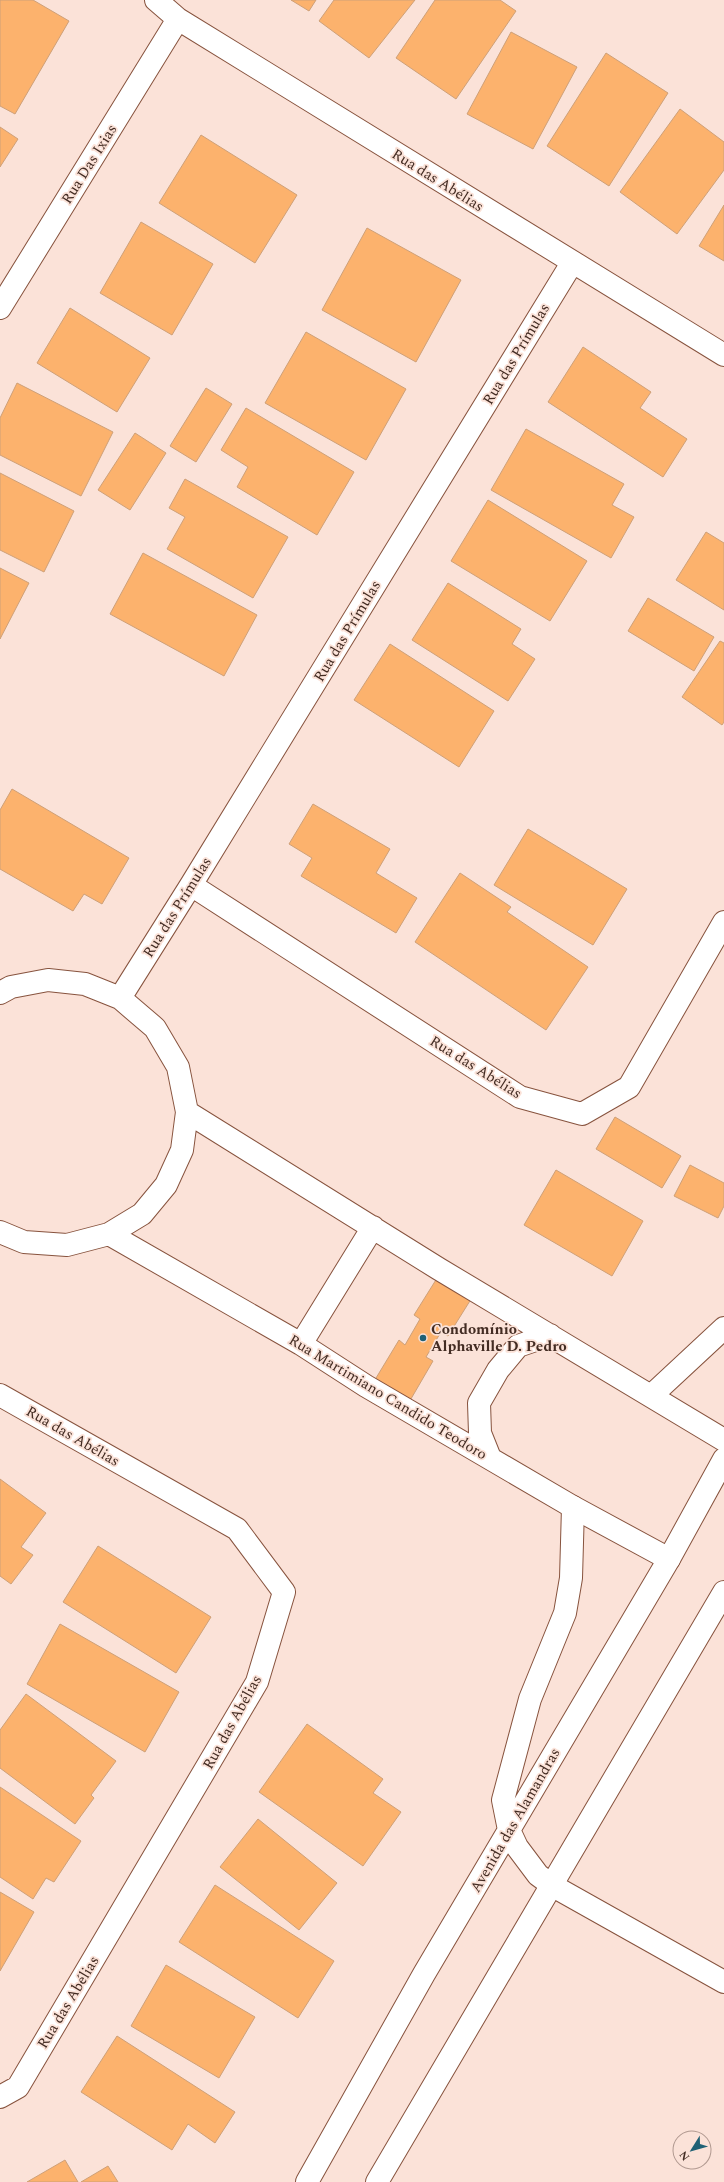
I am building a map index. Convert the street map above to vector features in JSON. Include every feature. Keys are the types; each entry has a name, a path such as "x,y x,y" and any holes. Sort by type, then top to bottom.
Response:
{"street":[{"name":"Rua das Abélias","path":"156,0 178,19 724,355"},
{"name":"Rua Das Ixias","path":"0,308 178,19"},
{"name":"Rua das Prímulas","path":"120,998 192,885 572,262"},
{"name":"Rua das Abélias","path":"192,885 520,1097 582,1114 629,1087 724,922"},
{"path":"0,993 11,987 48,980 85,984 120,998 155,1028 178,1067 187,1112 182,1150 166,1185 142,1214 109,1234 67,1245 24,1242 0,1232"},
{"path":"187,1112 724,1440"},
{"path":"301,1344 373,1227"},
{"name":"Rua Martimiano Candido Teodoro","path":"109,1234 301,1344 366,1386 573,1507 669,1559"},
{"path":"652,1395 724,1328"},
{"path":"490,1458 480,1433 479,1403 498,1370 518,1346 550,1335"},
{"name":"Rua das Abélias","path":"0,1395 236,1530 284,1592 258,1682 18,2087 0,2097"},
{"name":"Avenida das Alamandras","path":"307,2182 509,1830 669,1559 724,1459"},
{"path":"573,1507 571,1578 565,1613 530,1699 503,1800 509,1830 526,1862 538,1875 553,1886 724,1982"},
{"path":"378,2182 553,1886 724,1592"}],"building":[{"path":"0,0 33,0 69,21 15,114 0,106"},
{"path":"291,0 316,0 309,11"},
{"path":"334,0 415,0 369,58 319,21"},
{"path":"435,0 500,0 516,11 456,99 396,58"},
{"path":"511,32 577,67 533,149 467,114"},
{"path":"606,53 668,93 609,186 547,146"},
{"path":"680,109 724,142 724,170 677,234 620,192"},
{"path":"0,127 18,139 0,167"},
{"path":"201,135 297,195 255,263 159,203"},
{"path":"724,205 724,261 699,246"},
{"path":"141,222 213,264 172,335 100,293"},
{"path":"367,228 461,280 416,362 322,310"},
{"path":"70,308 150,358 117,412 37,363"},
{"path":"306,332 406,389 366,460 265,403"},
{"path":"583,347 651,392 640,408 687,439 663,477 548,402"},
{"path":"17,383 113,432 81,496 0,455 0,418"},
{"path":"206,388 232,404 196,462 170,446"},
{"path":"246,408 354,472 317,535 237,487 248,467 221,450"},
{"path":"526,429 624,484 612,505 634,517 611,558 491,490"},
{"path":"135,433 166,453 130,510 98,490"},
{"path":"0,473 74,511 44,572 0,550"},
{"path":"185,479 288,537 253,598 167,549 185,517 169,508"},
{"path":"488,500 587,561 550,621 451,561"},
{"path":"706,532 724,543 724,610 676,580"},
{"path":"143,553 257,615 224,676 110,614"},
{"path":"0,568 29,583 0,639"},
{"path":"448,583 521,629 512,644 535,659 508,701 412,640"},
{"path":"648,598 714,637 694,671 628,631"},
{"path":"720,641 724,643 724,722 722,725 682,697"},
{"path":"390,644 494,711 459,767 354,700"},
{"path":"12,789 129,858 102,904 84,894 73,911 0,869 0,810"},
{"path":"313,804 390,849 376,873 417,898 396,933 301,876 312,858 289,844"},
{"path":"528,829 627,889 593,945 494,885"},
{"path":"460,873 511,907 507,912 588,967 546,1030 415,942"},
{"path":"615,1117 681,1156 662,1188 596,1149"},
{"path":"690,1165 724,1183 724,1206 718,1218 674,1196"},
{"path":"556,1170 643,1221 612,1276 524,1225"},
{"name":"Condomínio Alphaville D. Pedro","path":"439,1275 473,1296 448,1336 441,1332 426,1357 433,1361 408,1404 373,1383 399,1340 405,1345 420,1319 414,1315"},
{"path":"0,1479 46,1513 21,1547 33,1555 11,1584 0,1576"},
{"path":"98,1546 211,1617 176,1673 63,1602"},
{"path":"60,1624 179,1692 145,1752 27,1684"},
{"path":"26,1694 116,1761 91,1795 94,1798 75,1824 0,1768 0,1730"},
{"path":"307,1724 383,1779 373,1793 401,1812 363,1866 259,1792"},
{"path":"0,1787 81,1841 54,1882 46,1878 33,1899 0,1877"},
{"path":"258,1819 337,1883 299,1930 220,1867"},
{"path":"215,1885 334,1961 298,2018 179,1942"},
{"path":"0,1892 34,1912 0,1971"},
{"path":"166,1965 255,2017 219,2078 131,2026"},
{"path":"117,2036 235,2112 215,2143 188,2124 172,2150 81,2092"},
{"path":"65,2160 78,2182 27,2182"},
{"path":"108,2166 118,2182 81,2182"}],"place":[{"name":"Condomínio Alphaville D. Pedro","path":"423,1338"}]}
